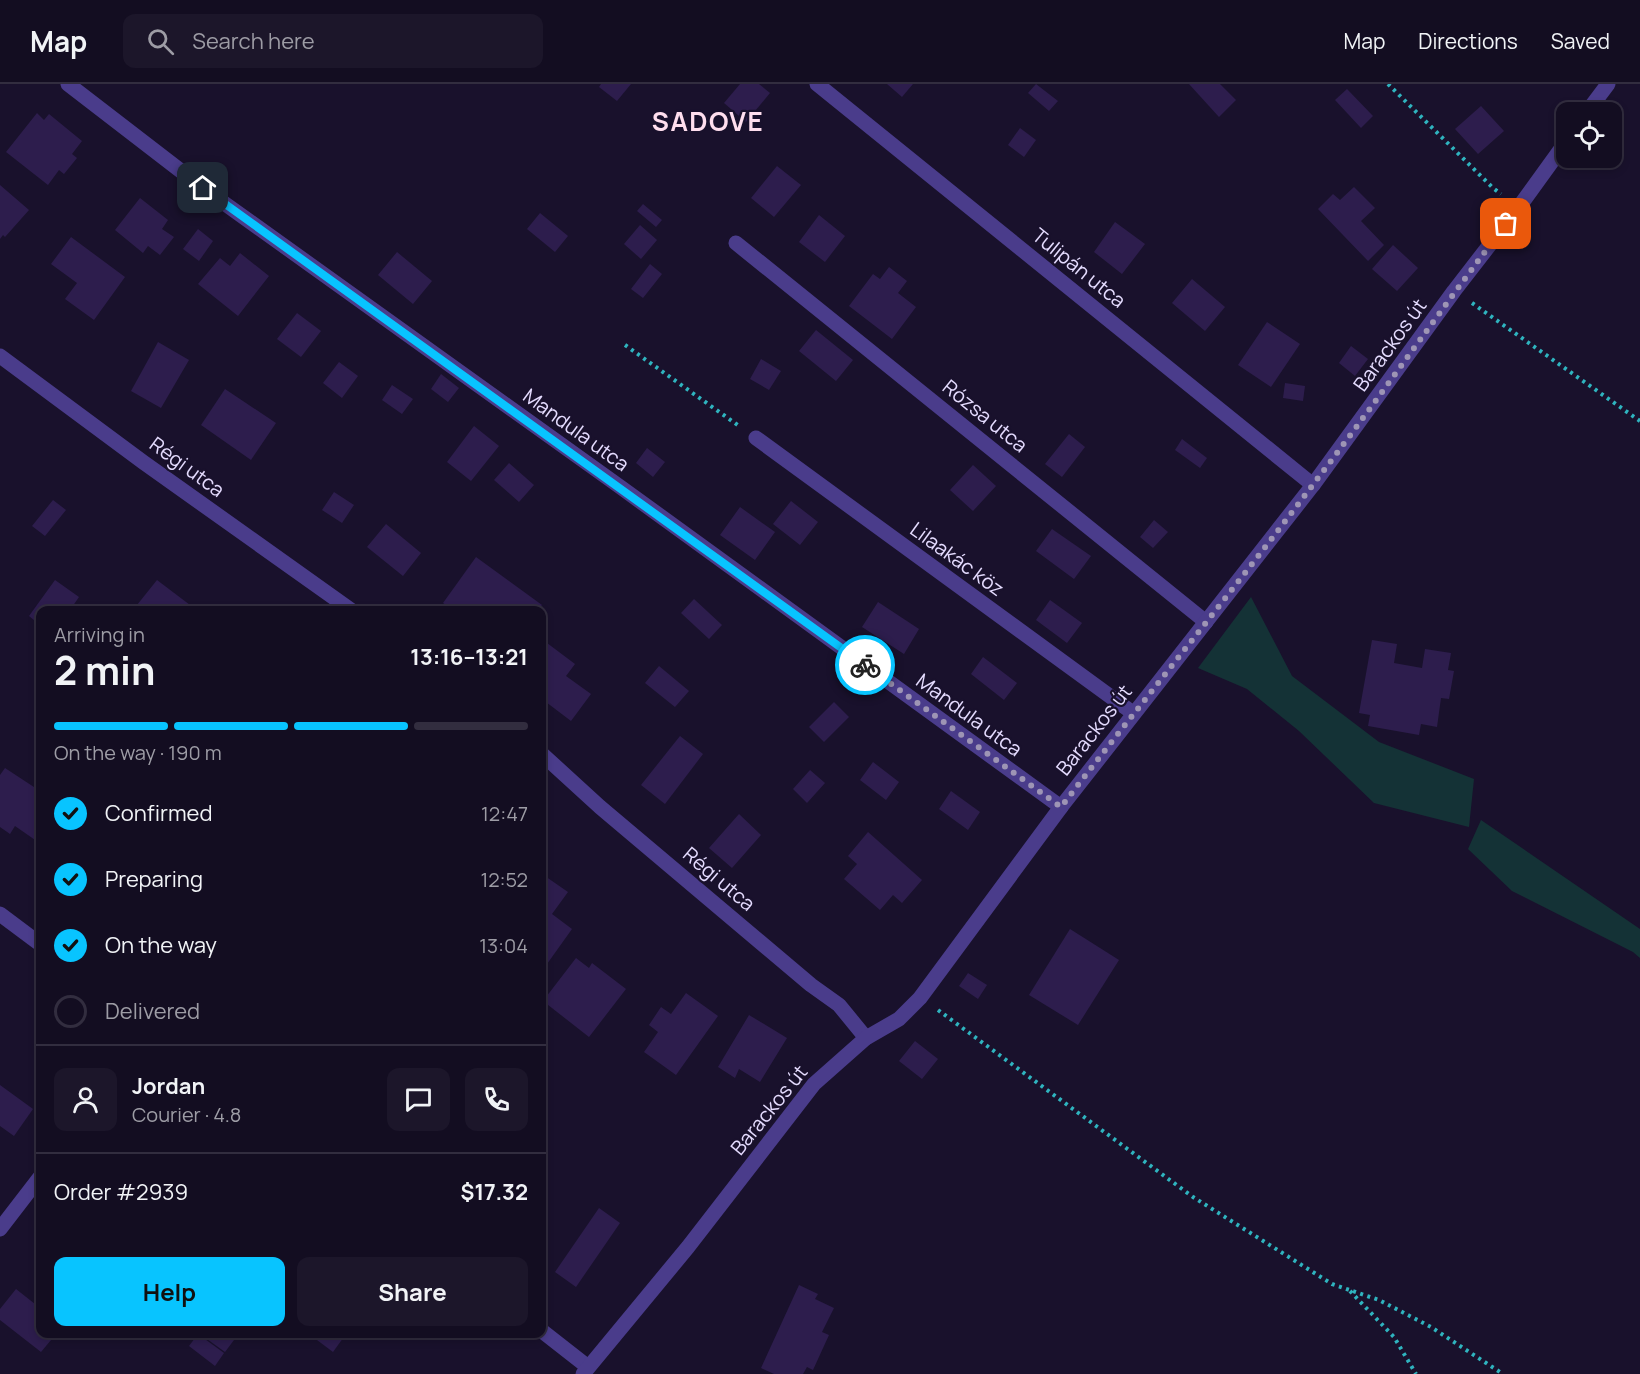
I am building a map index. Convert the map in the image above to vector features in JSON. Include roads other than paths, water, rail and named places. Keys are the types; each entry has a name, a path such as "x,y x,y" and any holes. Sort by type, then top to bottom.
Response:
{"street":[{"name":"Mandula utca","path":"68,84 203,188 1061,807"},
{"name":"Tulipán utca","path":"817,84 1313,485"},
{"path":"1594,102 1608,84"},
{"name":"Barackos út","path":"586,1370 688,1247 814,1084 866,1038 899,1019 920,998 1133,713 1313,485 1556,155"},
{"name":"Rózsa utca","path":"736,243 1206,622"},
{"name":"Régi utca","path":"0,356 143,462 345,606"},
{"name":"Lilaakác köz","path":"756,438 1133,713"},
{"name":"Régi utca","path":"546,758 609,815 839,1005 866,1038"},
{"path":"0,914 36,941"},
{"path":"0,1229 36,1182"},
{"path":"546,1335 586,1370"}],"district":[{"name":"SADOVE","path":"708,122"}]}
